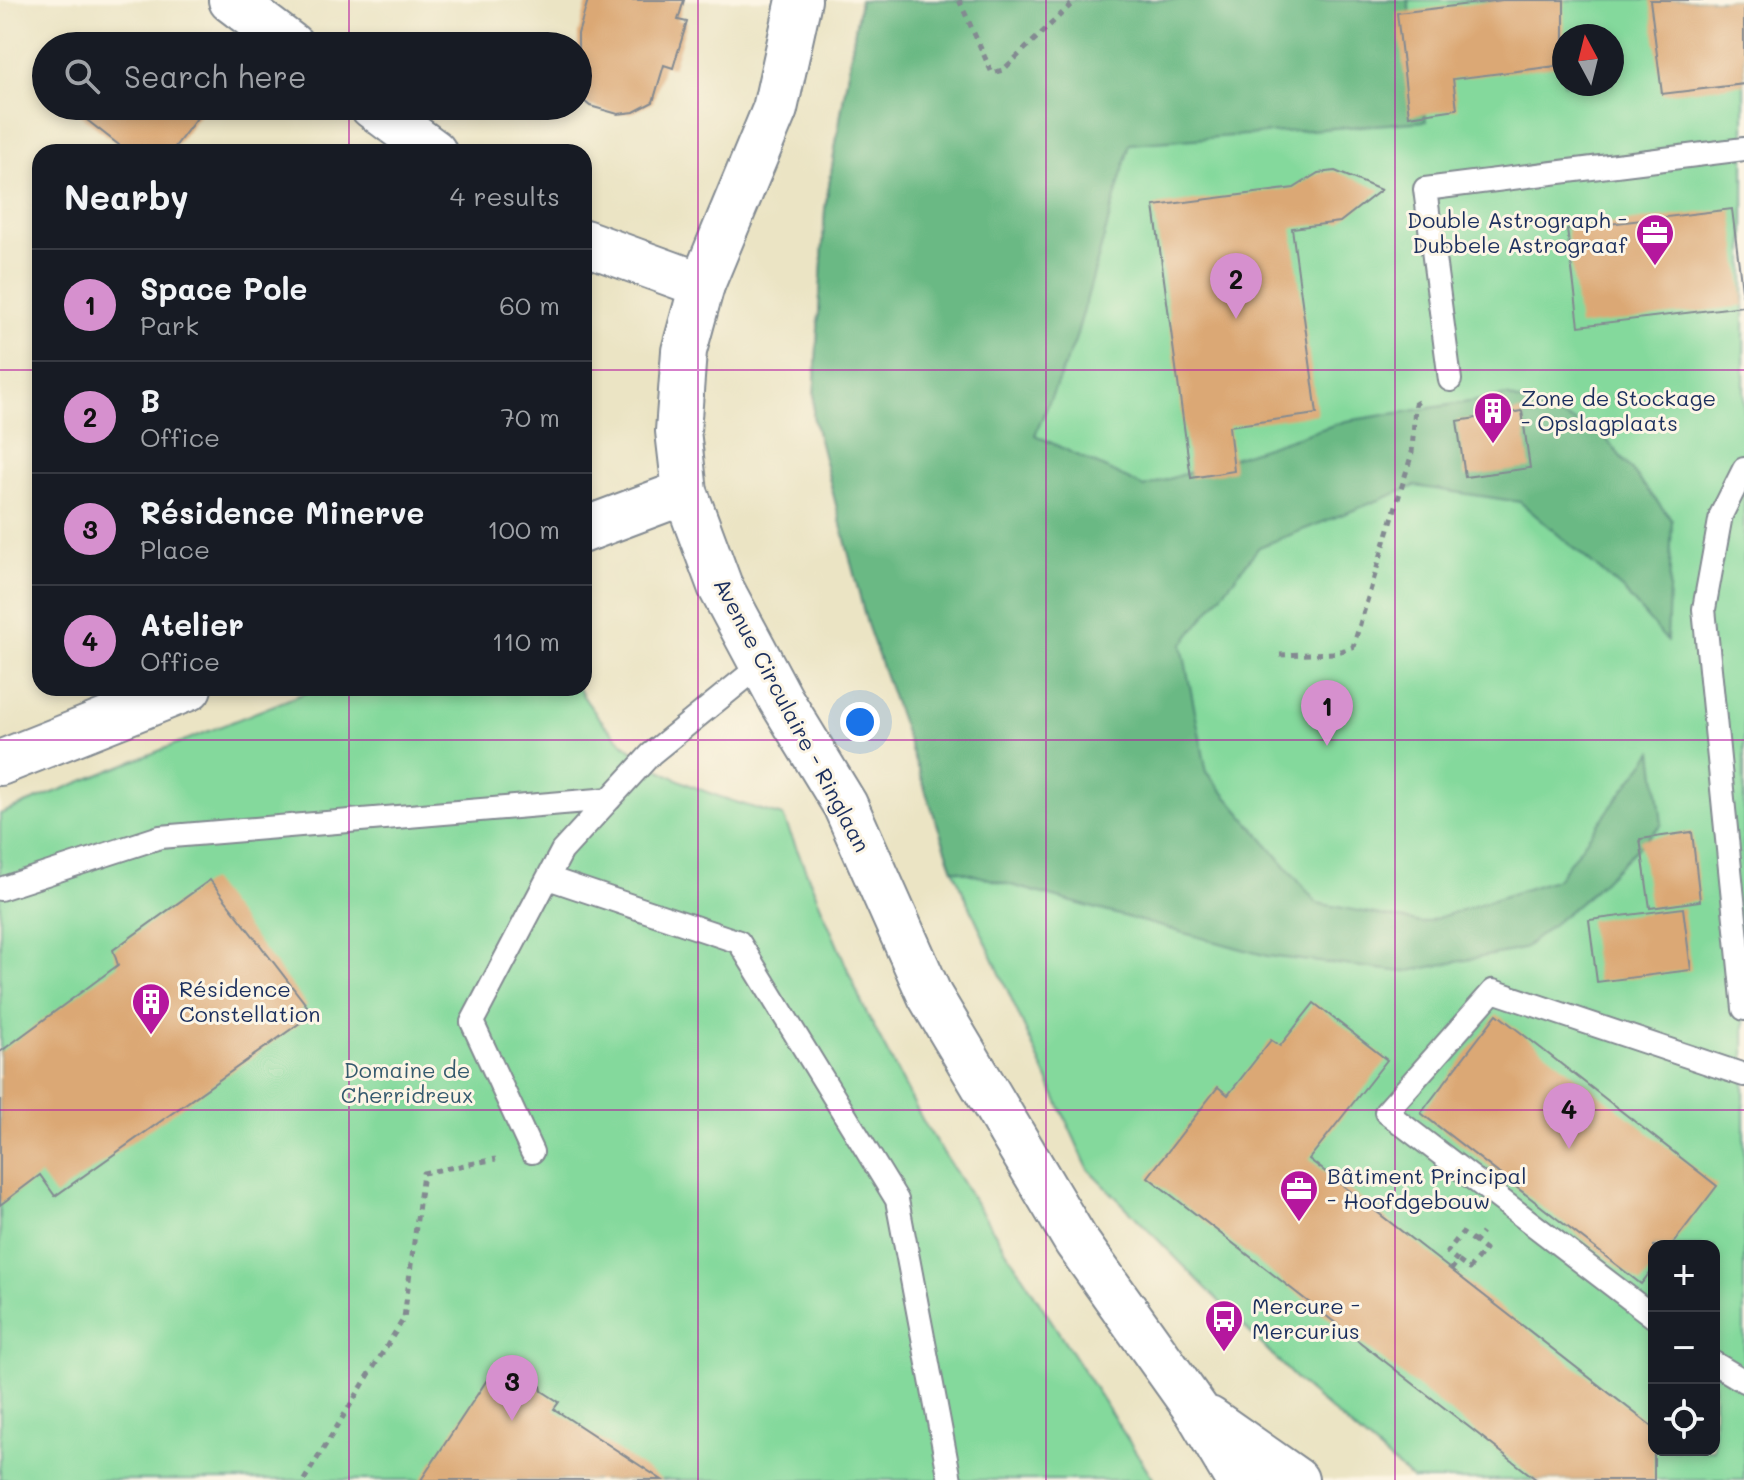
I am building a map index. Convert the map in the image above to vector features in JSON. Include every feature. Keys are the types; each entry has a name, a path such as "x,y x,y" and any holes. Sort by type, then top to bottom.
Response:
{"street":[{"path":"231,0 273,32"},
{"name":"Avenue Circulaire - Ringlaan","path":"799,0 775,109 702,285 684,351 678,431 685,492 720,586 845,805 930,996 1076,1241 1197,1411 1238,1480"},
{"path":"391,120 423,144"},
{"path":"592,245 702,285"},
{"path":"592,527 685,492"},
{"path":"0,763 169,696"},
{"name":"Avenue Circulaire - Ringlaan","path":"1197,1411 1296,1480"}],"lane":[{"path":"1450,380 1425,189 1744,149"},
{"path":"1744,469 1721,515 1704,609 1744,1009"},
{"path":"532,1152 472,1022 562,851 651,754 762,664"},
{"path":"0,889 160,837 610,799"},
{"path":"548,878 739,942 897,1200 950,1480"},
{"path":"1648,1312 1386,1112 1493,991 1744,1075"},
{"path":"1720,1367 1744,1381"}],"path":[{"path":"959,0 992,73 1003,70 1076,0"},
{"path":"1280,655 1335,653 1353,647 1412,453 1415,404 1450,380"},
{"path":"304,1480 404,1318 423,1173 532,1152"},
{"path":"1475,1242 1462,1233 1447,1252 1469,1269 1485,1250"},
{"path":"1451,1270 1458,1261"}],"green space":[{"path":"860,0 1744,0 1744,1480 1413,1480 1306,1389 1088,1169 953,869 867,624 813,416 825,209"},
{"path":"860,0 1408,0 1426,121 1130,144 1075,341 1035,435 1144,487 1346,421 1507,396 1600,431 1672,520 1667,641 1624,591 1520,502 1415,486 1259,547 1182,645 1207,773 1317,903 1422,923 1557,879 1653,751 1662,824 1591,893 1523,949 1404,972 1267,956 953,869 867,624 813,416 825,209"},
{"name":"Domaine de Cherridreux","path":"297,696 583,696 618,739 641,758 693,786 783,816 863,1006 924,1123 1154,1480 0,1480 0,814"}],"building":[{"path":"588,0 684,0 678,20 687,22 673,68 664,65 653,102 634,112 618,114 592,107 592,32 579,32"},
{"path":"1502,0 1564,0 1564,24 1552,24 1552,67 1453,79 1457,109 1409,116 1397,13"},
{"path":"1650,0 1744,0 1744,84 1662,94"},
{"path":"87,120 195,120 177,144 118,144"},
{"path":"1335,171 1381,190 1340,222 1292,228 1317,414 1229,426 1234,471 1191,478 1154,206 1294,188 1318,173"},
{"name":"Double Astrograph - Dubbele Astrograaf","path":"1732,209 1744,306 1579,326 1567,229"},
{"name":"Zone de Stockage - Opslagplaats","path":"1522,411 1530,468 1465,477 1457,421"},
{"path":"1692,832 1700,901 1650,908 1640,839"},
{"name":"Résidence Constellation","path":"210,880 307,1006 298,1012 304,1020 55,1196 40,1175 0,1205 0,1052 118,965 113,950"},
{"path":"1683,908 1691,970 1597,982 1589,920"},
{"name":"Bâtiment Principal - Hoofdgebouw","path":"1314,1003 1387,1060 1309,1159 1648,1423 1648,1456 1654,1456 1654,1480 1537,1480 1148,1177 1218,1087 1228,1095 1271,1040 1280,1046"},
{"path":"1497,1014 1717,1186 1676,1240 1648,1240 1648,1275 1641,1284 1421,1113"},
{"path":"498,1363 541,1386 542,1391 559,1402 554,1409 662,1480 421,1480"}],"place":[{"name":"Double Astrograph - Dubbele Astrograaf","path":"1655,267"},
{"name":"B","path":"1236,319"},
{"name":"Zone de Stockage - Opslagplaats","path":"1493,445"},
{"name":"Space Pole","path":"1327,746"},
{"name":"Résidence Constellation","path":"151,1036"},
{"name":"Atelier","path":"1569,1149"},
{"name":"Bâtiment Principal - Hoofdgebouw","path":"1299,1223"},
{"name":"Mercure - Mercurius","path":"1224,1353"},
{"name":"Résidence Minerve","path":"512,1421"}]}
